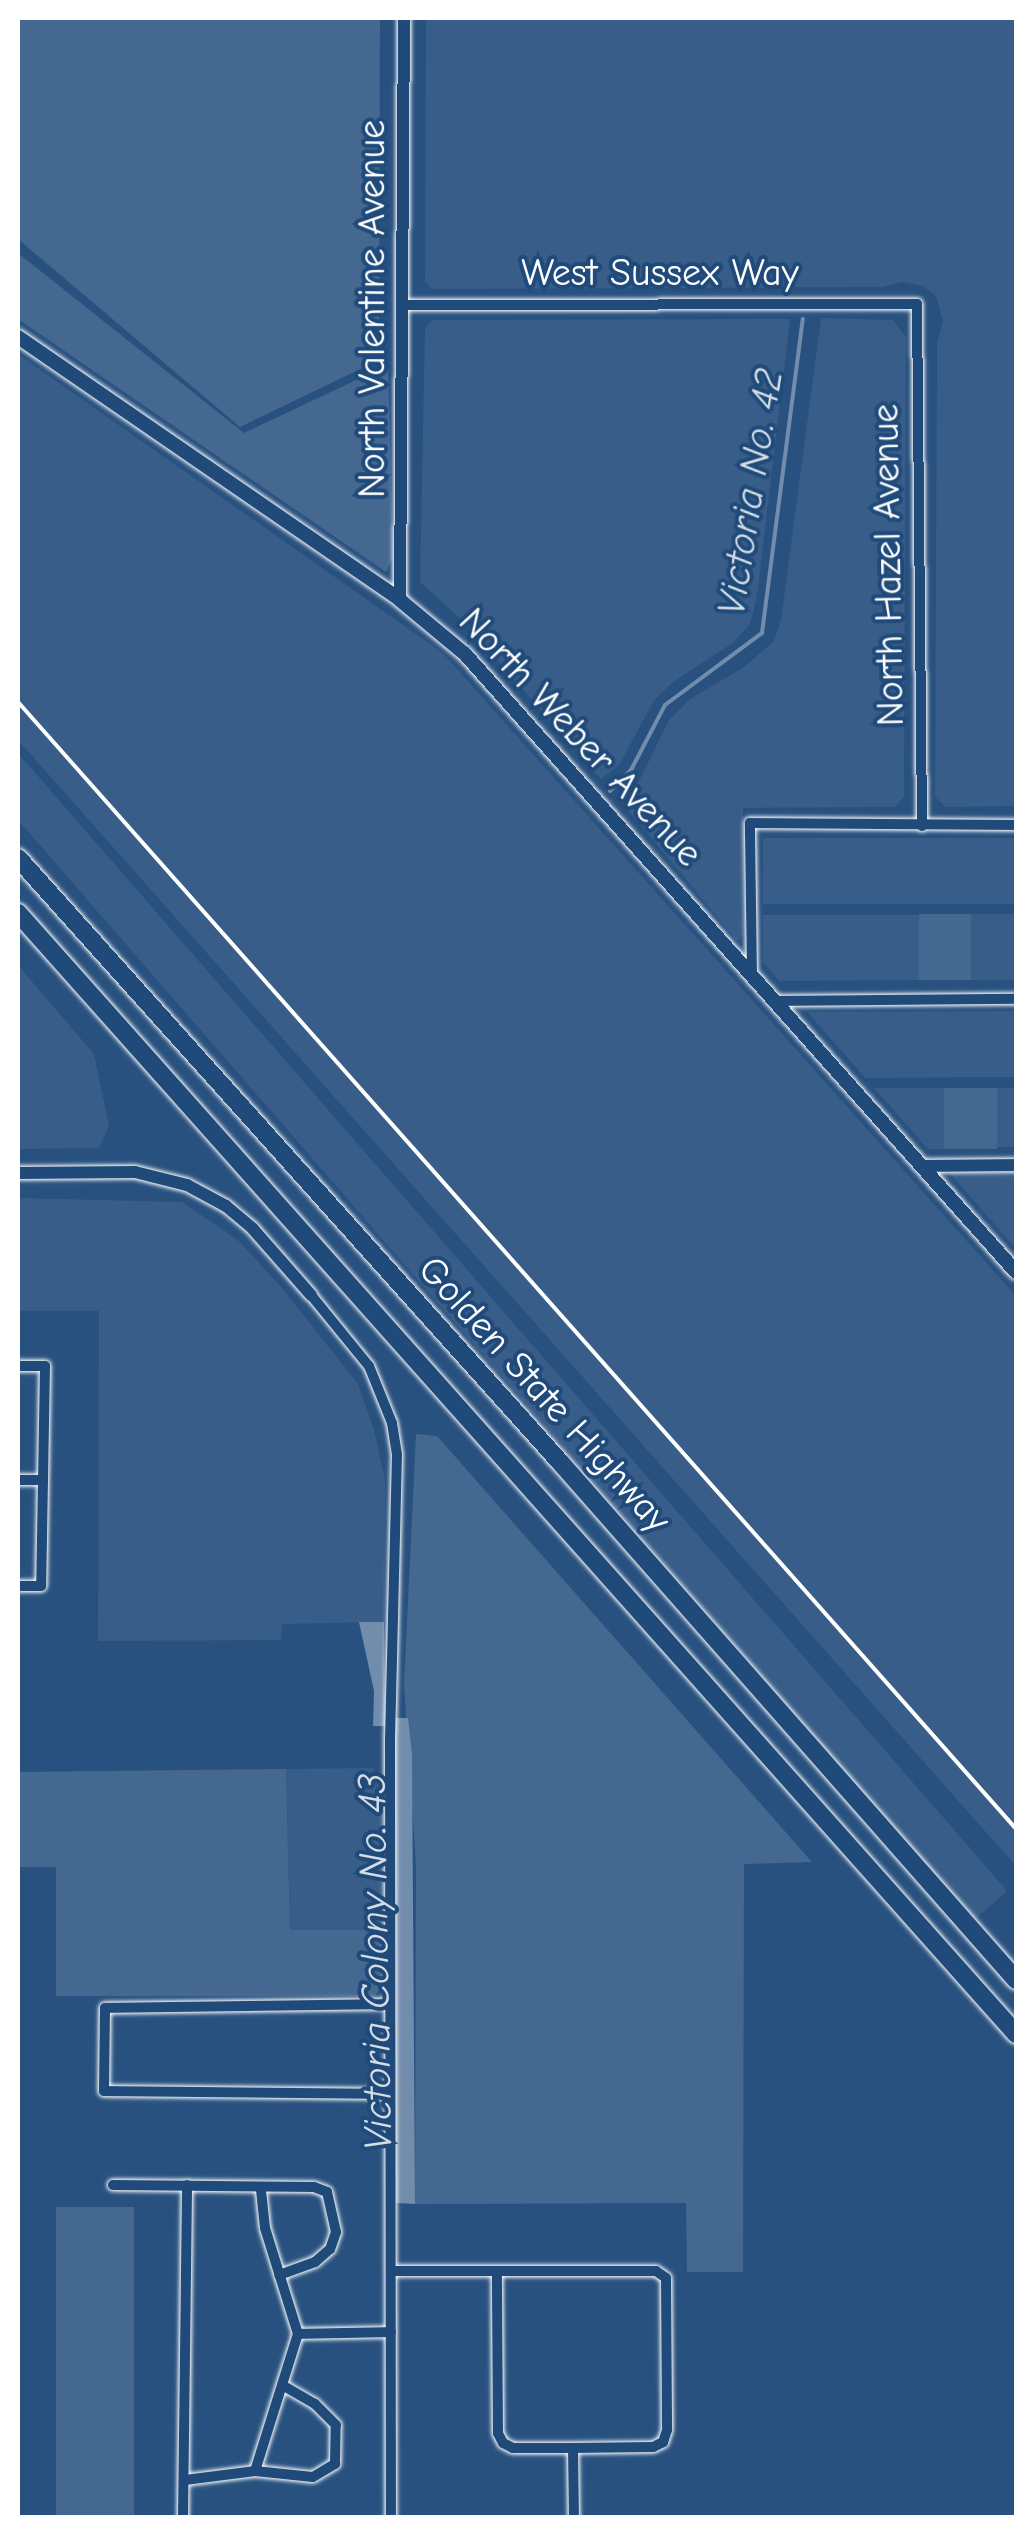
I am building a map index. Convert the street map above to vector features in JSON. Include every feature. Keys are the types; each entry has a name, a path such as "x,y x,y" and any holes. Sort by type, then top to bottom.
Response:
{"highway":[{"path":"18,850 36,879"},
{"name":"Golden State Highway","path":"18,858 521,1418 1016,1980"},
{"name":"Golden State Highway","path":"18,913 1016,2034"}],"main road":[{"name":"North Weber Avenue","path":"18,337 446,635 486,675 1016,1272"}],"street":[{"name":"North Valentine Avenue","path":"400,600 404,18"},
{"name":"West Sussex Way","path":"403,305 916,304"},
{"name":"North Hazel Avenue","path":"916,304 922,826"},
{"path":"752,975 750,823 1016,826"},
{"path":"775,1001 1016,999"},
{"path":"923,1166 1016,1165"},
{"path":"18,1173 134,1172 188,1185 226,1206 312,1295 369,1366 392,1423 397,1454 390,2004 391,2518"},
{"path":"18,1366 45,1366 42,1586 18,1586"},
{"path":"18,1480 43,1480"},
{"path":"390,2004 106,2008 104,2091 390,2094"},
{"path":"112,2185 261,2190 314,2187 327,2192 335,2212 336,2232 330,2249 315,2262 280,2275"},
{"path":"183,2518 187,2185"},
{"path":"256,2471 298,2334 265,2228 261,2190"},
{"path":"390,2271 497,2271 656,2271 666,2278 668,2430 663,2442 653,2447 513,2448 503,2444 498,2433 497,2271"},
{"path":"298,2334 391,2332"},
{"path":"185,2480 256,2471 312,2477 335,2464 336,2424 315,2404 282,2385"},
{"path":"573,2448 574,2518"}],"shaded area":[{"path":"18,18 380,18 379,360 240,427 18,239"},
{"path":"426,18 1016,18 1016,806 946,807 935,797 937,343 943,322 936,296 923,286 902,282 882,287 432,289 425,282"},
{"path":"18,253 244,433 388,365 393,557 386,572 18,319"},
{"path":"821,318 893,320 906,337 904,797 894,807 743,808 743,936 737,941 620,800 636,787 669,720 690,699 744,667 774,641 781,620"},
{"path":"790,319 757,596 750,624 733,643 673,682 655,699 619,765 601,779 464,622 420,582 425,328 432,320"},
{"path":"18,354 443,653 1016,1296 1016,1866 18,740"},
{"path":"18,753 1007,1891 974,1920 18,820"},
{"path":"763,838 1016,838 1016,904 763,904"},
{"path":"919,914 971,914 971,980 919,980"},
{"path":"971,914 1016,914 1016,980 971,980"},
{"path":"763,915 919,915 919,980 779,981 763,962"},
{"path":"18,965 94,1054 109,1126 99,1148 18,1149"},
{"path":"1016,1011 1016,1077 865,1078 807,1012"},
{"path":"874,1088 944,1088 944,1149 928,1149"},
{"path":"944,1088 997,1088 997,1149 944,1149"},
{"path":"997,1088 1016,1088 1016,1147 997,1147"},
{"path":"946,1169 1016,1169 1016,1249"},
{"path":"18,1198 182,1202 239,1241 282,1288 358,1384 374,1430 385,1479 384,1622 282,1624 281,1640 98,1641 99,1311 18,1311"},
{"path":"416,1434 437,1436 812,1862 744,1864 743,2272 687,2272 686,2203 415,2204 416,1865 404,1685"},
{"path":"359,1622 384,1622 385,1726 373,1726 374,1691"},
{"path":"395,1718 408,1718 412,1754 415,2204 396,2203"},
{"path":"374,1768 375,1781 383,1785 384,1930 290,1931 286,1769"},
{"path":"286,1769 290,1930 384,1930 384,1983 375,1996 56,1996 56,1867 18,1867 18,1772"},
{"path":"56,2207 134,2207 134,2517 56,2517"}],"waterway":[{"name":"Victoria No. 42","path":"610,791 631,770 665,705 762,633 803,319"}],"railway":[{"path":"18,702 1016,1829"}],"water label":[{"name":"Victoria Colony No. 43","path":"375,1962"}]}
